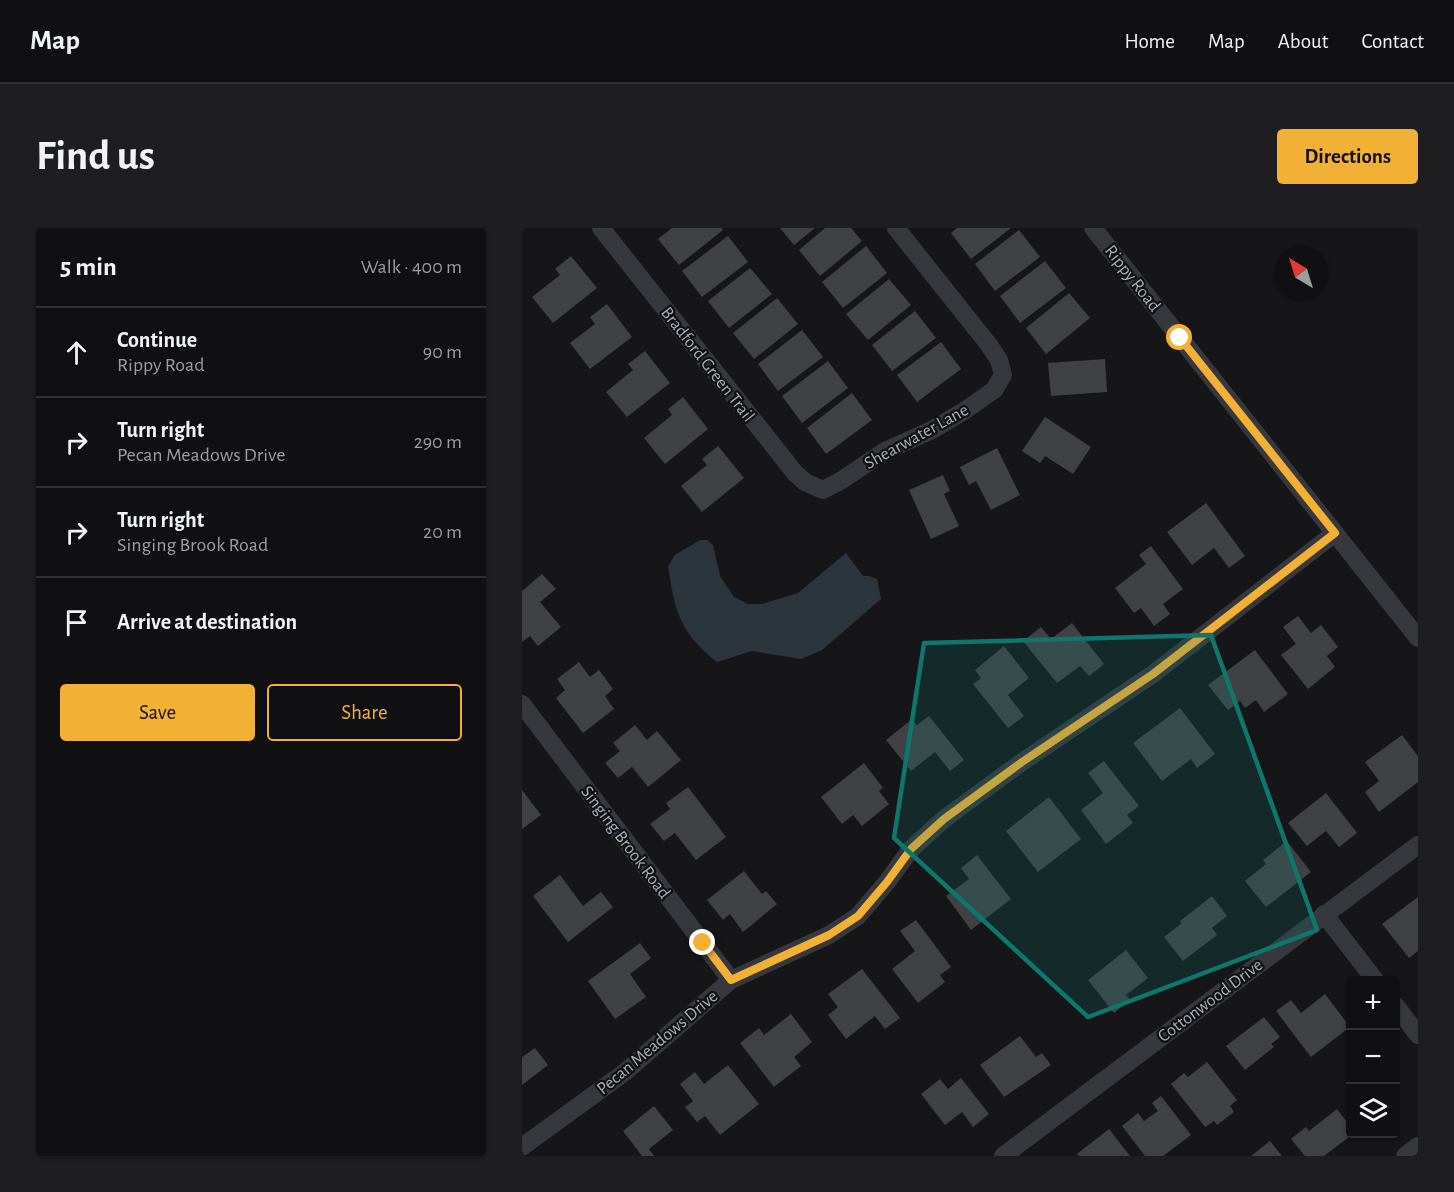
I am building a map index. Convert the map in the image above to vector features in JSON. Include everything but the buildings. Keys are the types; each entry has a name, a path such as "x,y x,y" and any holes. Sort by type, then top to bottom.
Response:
{"street":[{"name":"Bradford Green Trail","path":"601,228 795,473 806,482 824,490"},
{"name":"Shearwater Lane","path":"824,490 885,451 932,430 964,411 994,390 1003,375 999,360 897,228"},
{"name":"Rippy Road","path":"1093,228 1418,638"},
{"name":"Pecan Meadows Drive","path":"522,1147 625,1072 731,980 829,935 858,916 911,849 944,819 1022,762 1153,674 1335,533"},
{"name":"Singing Brook Road","path":"522,704 731,980"},
{"name":"Cottonwood Drive","path":"1003,1156 1418,845"},
{"path":"1324,914 1371,976"},
{"path":"1400,1012 1418,1035"},
{"path":"1405,1156 1418,1146"}],"highlighted area":[{"path":"1211,635 1317,930 1088,1017 894,838 924,643"}],"shaded area":[{"path":"700,540 707,540 713,545 720,576 734,597 748,604 762,604 798,593 846,553 863,576 877,579 881,599 822,650 801,659 752,651 717,662 694,641 681,620 673,596 668,566 675,555"}],"route":[{"path":"703,943 731,980 829,935 858,916 911,849 944,819 1022,762 1153,674 1335,533 1180,338"}]}
